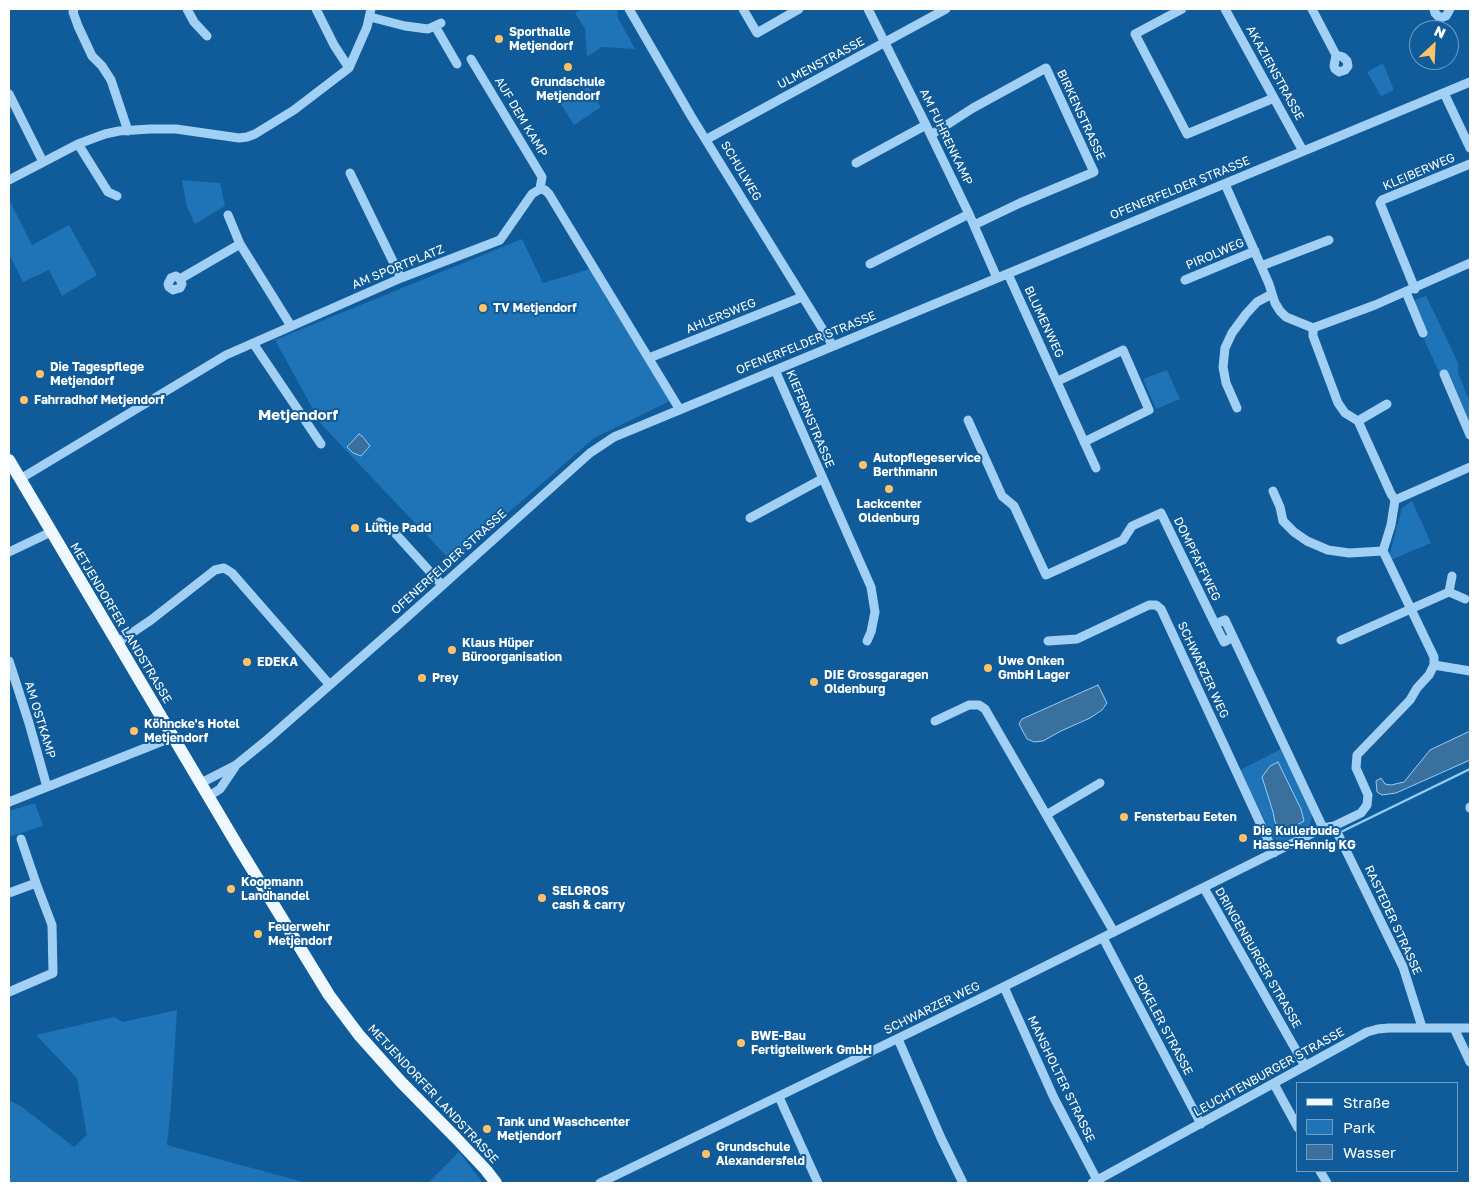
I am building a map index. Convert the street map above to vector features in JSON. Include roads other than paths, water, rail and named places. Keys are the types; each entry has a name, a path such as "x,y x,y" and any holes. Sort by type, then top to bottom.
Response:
{"main road":[{"name":"METJENDORFER LANDSTRASSE","path":"9,460 329,995 359,1036 400,1082 486,1170 496,1183"}],"street":[{"path":"74,9 75,19 92,56 102,66 111,80 128,131"},
{"path":"187,9 194,22 207,36"},
{"path":"316,9 348,68"},
{"name":"SCHULWEG","path":"629,9 692,116 833,346"},
{"path":"742,9 756,33 799,9"},
{"name":"AM FUHRENKAMP","path":"868,9 969,214 997,278"},
{"name":"ULMENSTRASSE","path":"707,139 946,9"},
{"path":"1182,9 1135,34 1187,134 1274,98"},
{"name":"AKAZIENSTRASSE","path":"1224,9 1303,151"},
{"path":"1312,9 1336,55"},
{"path":"1434,9 1440,18 1446,16 1450,9"},
{"path":"9,180 78,144 105,134 128,131 176,130 229,137 247,137 278,120 348,68 367,27 370,13 405,26 428,29 438,25 457,64"},
{"name":"AUF DEM KAMP","path":"471,59 542,176 540,189"},
{"name":"BIRKENSTRASSE","path":"931,135 973,108 1046,68 1094,172 1020,203 974,225"},
{"name":"OFENERFELDER STRASSE","path":"201,783 236,765 397,626 590,453 614,437 1470,82"},
{"path":"1444,93 1470,148"},
{"path":"9,94 43,162"},
{"path":"856,163 926,125"},
{"path":"78,144 108,192 118,196"},
{"name":"KLEIBERWEG","path":"1415,288 1380,204 1382,200 1470,164"},
{"path":"350,173 401,278"},
{"path":"1225,184 1255,250 1275,303 1286,316 1312,328 1375,305 1470,264"},
{"path":"540,189 545,190 549,194 680,410"},
{"name":"AM SPORTPLATZ","path":"20,479 226,354 401,278 500,240 532,194 540,189"},
{"path":"870,264 969,214"},
{"path":"228,215 240,244 291,326"},
{"path":"1261,266 1329,240"},
{"path":"180,279 240,244"},
{"name":"PIROLWEG","path":"1186,280 1255,250"},
{"name":"BLUMENWEG","path":"1008,274 1096,468"},
{"path":"1406,292 1423,333"},
{"path":"1237,408 1226,383 1223,367 1225,348 1232,332 1246,314 1258,302 1272,294"},
{"name":"AHLERSWEG","path":"650,358 802,297"},
{"path":"1312,328 1313,336 1338,403 1345,413 1358,421 1390,494 1395,500 1391,525 1383,550 1434,657 1434,665 1470,671"},
{"path":"253,343 320,444"},
{"path":"1058,381 1123,350 1149,410 1084,442"},
{"name":"KIEFERNSTRASSE","path":"775,370 871,586 874,612 871,632 867,641"},
{"path":"1444,374 1470,435"},
{"path":"1358,421 1387,404"},
{"name":"DOMPFAFFWEG","path":"968,420 1002,496 1014,506 1046,576 1123,540 1132,526 1161,513 1224,642 1233,637 1323,828"},
{"path":"1395,500 1470,467"},
{"name":"KIEFERNSTRASSE","path":"750,518 822,479"},
{"path":"1273,491 1284,521 1294,532 1307,541 1328,550 1349,553 1383,550"},
{"path":"380,522 394,532 442,585"},
{"path":"9,552 51,532"},
{"path":"117,643 152,620 206,577 219,568 224,568 232,573 329,684"},
{"path":"1449,592 1452,576"},
{"path":"1341,640 1449,592"},
{"path":"1449,592 1465,600"},
{"name":"SCHWARZER WEG","path":"1048,641 1077,639 1149,605 1156,605 1160,609 1274,853"},
{"name":"AM OSTKAMP","path":"9,661 47,787"},
{"name":"SCHWARZER WEG","path":"600,1183 898,1039 1323,828 1334,826 1361,813 1367,805 1368,795 1356,768 1357,756 1410,700 1417,688 1429,675 1434,665"},
{"path":"935,721 970,705 979,705 985,709 1114,932"},
{"path":"9,802 173,737"},
{"name":"OFENERFELDER STRASSE","path":"209,796 220,789 236,765"},
{"path":"1046,815 1100,783"},
{"name":"RASTEDER STRASSE","path":"1334,826 1404,967 1422,1027"},
{"path":"9,992 53,973 52,925 21,839"},
{"path":"9,893 36,883"},
{"name":"DRINGENBURGER STRASSE","path":"1204,888 1305,1066"},
{"name":"BOKELER STRASSE","path":"1103,938 1201,1124"},
{"name":"MANSHOLTER STRASSE","path":"1004,986 1054,1098 1095,1182"},
{"name":"LEUCHTENBURGER STRASSE","path":"1095,1182 1305,1066 1373,1031 1389,1028 1470,1028"},
{"path":"1454,1028 1470,1062"},
{"path":"898,1039 941,1138 963,1183"},
{"path":"1274,1084 1296,1124"},
{"path":"779,1097 818,1183"},
{"path":"1321,1172 1327,1183"}],"water":[{"path":"359,434 370,446 361,456 353,453 347,447"},
{"path":"1098,685 1107,703 1102,710 1090,718 1043,741 1034,742 1027,739 1019,724 1022,719"},
{"path":"1470,731 1470,760 1396,793 1382,795 1377,792 1376,781 1381,778 1385,784 1391,785 1404,782 1430,750"},
{"path":"1278,762 1301,809 1304,821 1281,831 1275,822 1262,777 1270,766"}],"waterway":[{"path":"1343,831 1470,769"}],"place":[{"name":"Sporthalle Metjendorf","path":"499,39"},
{"name":"Grundschule Metjendorf","path":"568,67"},
{"name":"TV Metjendorf","path":"483,308"},
{"name":"Die Tagespflege Metjendorf","path":"40,374"},
{"name":"Fahrradhof Metjendorf","path":"24,400"},
{"name":"Autopflegeservice Berthmann","path":"863,465"},
{"name":"Lackcenter Oldenburg","path":"889,489"},
{"name":"Lüttje Padd","path":"355,528"},
{"name":"Klaus Hüper Büroorganisation","path":"452,650"},
{"name":"EDEKA","path":"247,662"},
{"name":"Uwe Onken GmbH Lager","path":"988,668"},
{"name":"Prey","path":"422,678"},
{"name":"DIE Grossgaragen Oldenburg","path":"814,682"},
{"name":"Köhncke's Hotel Metjendorf","path":"134,731"},
{"name":"Fensterbau Eeten","path":"1124,817"},
{"name":"Die Kullerbude Hasse-Hennig KG","path":"1243,838"},
{"name":"Koopmann Landhandel","path":"231,889"},
{"name":"SELGROS cash & carry","path":"542,898"},
{"name":"Feuerwehr Metjendorf","path":"258,934"},
{"name":"BWE-Bau Fertigteilwerk GmbH","path":"741,1043"},
{"name":"Tank und Waschcenter Metjendorf","path":"487,1129"},
{"name":"Grundschule Alexandersfeld","path":"706,1154"}],"district":[{"name":"Metjendorf","path":"298,415"}]}
